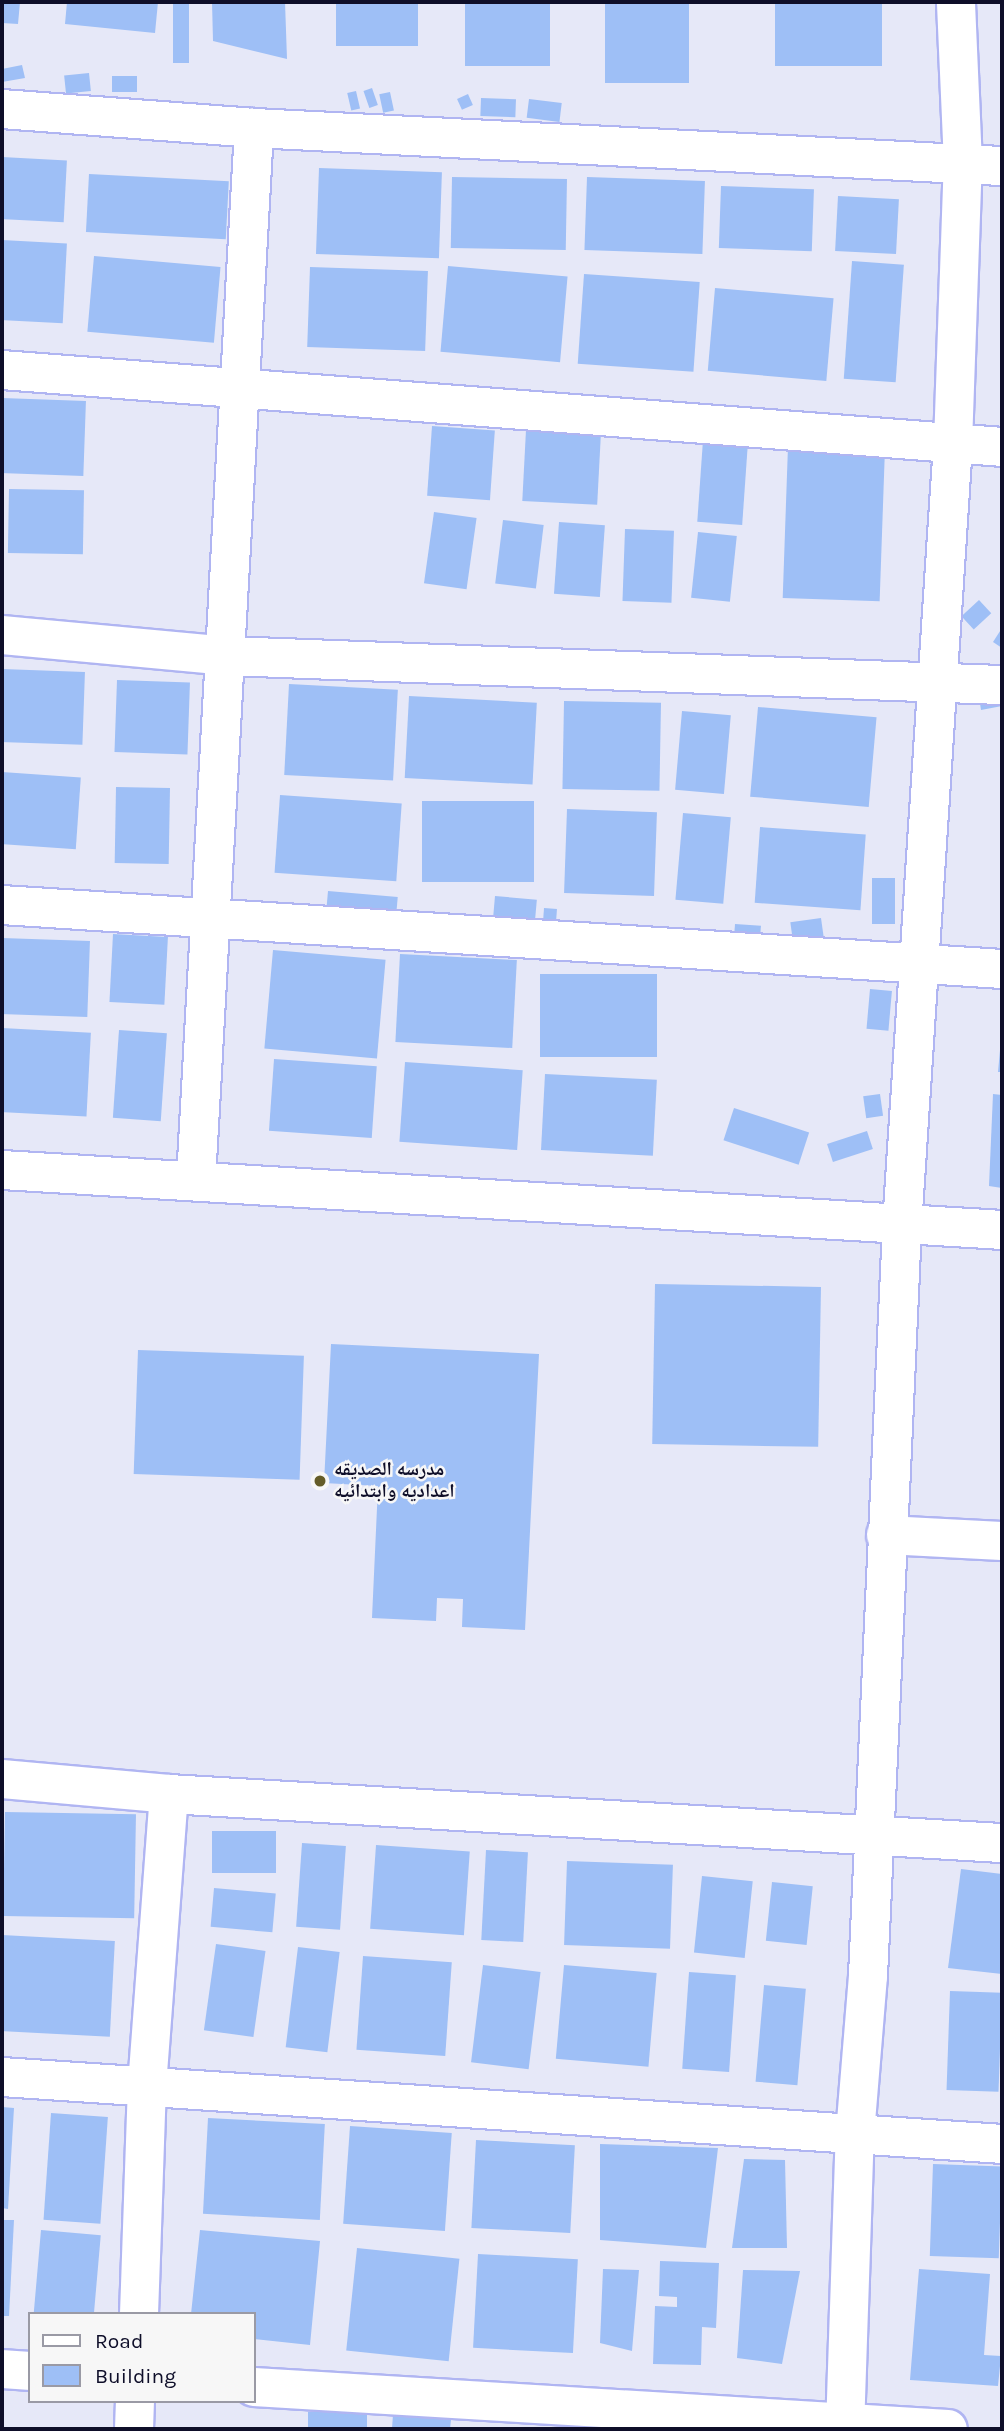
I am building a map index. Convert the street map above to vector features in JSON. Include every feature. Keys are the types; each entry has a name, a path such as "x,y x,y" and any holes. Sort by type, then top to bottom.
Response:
{"street":[{"path":"845,2426 855,2134 873,1834 902,1226 921,965 934,681 953,444 963,164 956,2"},
{"path":"2,109 254,128 1002,166"},
{"path":"196,1180 214,916 228,656 237,388 254,128"},
{"path":"2,370 1002,447"},
{"path":"2,635 228,656 1002,684"},
{"path":"2,905 214,916 1002,969"},
{"path":"2,1170 1002,1230"},
{"path":"886,1535 1002,1541"},
{"path":"2,1779 169,1794 1002,1843"},
{"path":"139,2312 147,2086 169,1794"},
{"path":"2,2077 1002,2144"},
{"path":"2,2369 28,2371"},
{"path":"256,2387 845,2426 948,2429"},
{"path":"134,2429 135,2403"}],"building":[{"path":"2,2 20,2 18,24 2,23"},
{"path":"67,2 158,2 155,33 65,24"},
{"path":"173,2 189,2 189,63 173,63"},
{"path":"212,2 285,2 287,59 213,41"},
{"path":"336,2 418,2 418,46 336,46"},
{"path":"465,2 550,2 550,66 465,66"},
{"path":"605,2 689,2 689,83 605,83"},
{"path":"775,2 882,2 882,66 775,66"},
{"path":"22,65 25,78 2,82 2,69"},
{"path":"89,73 91,91 66,94 64,76"},
{"path":"112,76 137,76 137,92 112,92"},
{"path":"372,88 378,105 369,108 363,91"},
{"path":"356,91 360,109 351,111 347,93"},
{"path":"390,92 394,111 383,113 379,94"},
{"path":"468,94 473,105 462,110 457,99"},
{"path":"481,98 516,99 515,117 480,116"},
{"path":"529,99 562,103 559,122 527,118"},
{"path":"2,157 67,160 64,222 2,219"},
{"path":"319,168 442,172 439,258 316,254"},
{"path":"89,174 229,181 226,239 86,232"},
{"path":"452,177 567,179 566,250 451,248"},
{"path":"587,177 705,181 702,254 584,250"},
{"path":"721,186 814,189 812,251 719,248"},
{"path":"838,196 899,199 896,254 835,251"},
{"path":"2,240 67,243 63,323 2,320"},
{"path":"94,256 221,267 214,343 87,332"},
{"path":"852,261 904,265 896,382 844,379"},
{"path":"448,266 568,276 560,362 441,352"},
{"path":"310,267 428,271 425,351 307,347"},
{"path":"584,274 700,282 693,372 578,364"},
{"path":"715,288 834,298 826,381 708,371"},
{"path":"2,398 86,401 83,476 2,473"},
{"path":"432,426 495,430 490,500 427,496"},
{"path":"526,430 601,434 597,505 522,501"},
{"path":"703,440 748,443 742,525 697,522"},
{"path":"788,446 885,449 880,601 783,598"},
{"path":"9,489 84,490 83,554 8,553"},
{"path":"434,512 477,518 467,589 424,583"},
{"path":"503,520 544,525 536,589 495,584"},
{"path":"559,522 605,525 600,597 554,594"},
{"path":"625,529 674,531 671,603 622,601"},
{"path":"698,532 737,536 730,602 691,598"},
{"path":"979,600 991,613 974,630 961,616"},
{"path":"1002,628 1002,648 993,642"},
{"path":"2,669 85,672 82,745 2,742"},
{"path":"117,680 190,683 187,755 114,752"},
{"path":"289,684 398,690 393,781 284,775"},
{"path":"978,690 1002,696 1002,706 981,710"},
{"path":"409,696 537,703 533,785 405,778"},
{"path":"564,701 661,703 659,791 562,789"},
{"path":"758,707 877,717 869,807 750,797"},
{"path":"682,711 731,715 724,794 675,790"},
{"path":"2,772 81,778 76,849 2,844"},
{"path":"116,787 170,788 169,864 115,863"},
{"path":"280,795 402,804 396,881 275,873"},
{"path":"422,801 534,801 534,882 422,882"},
{"path":"567,809 657,812 654,896 564,893"},
{"path":"683,813 731,817 723,904 675,900"},
{"path":"760,827 866,834 860,910 755,903"},
{"path":"872,878 895,878 895,924 872,924"},
{"path":"328,891 398,897 396,918 326,912"},
{"path":"495,896 537,900 535,921 493,917"},
{"path":"544,908 557,909 556,923 543,922"},
{"path":"821,918 824,940 793,944 790,922"},
{"path":"735,924 761,926 760,939 734,937"},
{"path":"113,934 168,937 164,1005 109,1002"},
{"path":"2,938 90,941 87,1017 2,1014"},
{"path":"273,950 386,960 377,1058 264,1049"},
{"path":"400,954 517,960 512,1048 395,1042"},
{"path":"540,974 657,974 657,1057 540,1057"},
{"path":"870,989 892,991 888,1031 867,1029"},
{"path":"2,1028 91,1033 86,1117 2,1112"},
{"path":"119,1030 167,1033 161,1121 113,1118"},
{"path":"1000,1050 1002,1072 998,1072"},
{"path":"274,1059 377,1066 372,1138 269,1131"},
{"path":"405,1062 523,1070 517,1150 399,1142"},
{"path":"545,1074 657,1080 653,1156 541,1150"},
{"path":"880,1094 883,1116 866,1118 863,1096"},
{"path":"993,1094 1002,1095 1002,1188 989,1186"},
{"path":"734,1108 809,1132 799,1165 723,1140"},
{"path":"867,1131 873,1149 833,1162 827,1144"},
{"path":"655,1284 821,1287 818,1447 652,1444"},
{"path":"331,1344 539,1354 525,1630 462,1627 463,1599 437,1598 436,1621 372,1618 378,1486 324,1483"},
{"path":"138,1350 304,1356 300,1480 134,1474"},
{"path":"5,1812 136,1814 134,1918 3,1916"},
{"path":"212,1831 276,1831 276,1873 212,1873"},
{"path":"302,1843 346,1846 340,1930 296,1927"},
{"path":"376,1845 470,1852 464,1935 370,1929"},
{"path":"486,1850 528,1852 523,1942 481,1940"},
{"path":"567,1861 673,1865 670,1949 564,1945"},
{"path":"961,1869 1002,1874 1002,1974 948,1968"},
{"path":"702,1876 753,1881 745,1958 694,1953"},
{"path":"772,1882 813,1886 807,1945 766,1941"},
{"path":"214,1888 276,1893 272,1932 211,1927"},
{"path":"2,1935 115,1941 110,2037 2,2031"},
{"path":"216,1944 266,1951 253,2037 204,2030"},
{"path":"298,1947 340,1952 327,2052 286,2047"},
{"path":"363,1956 452,1962 445,2056 356,2050"},
{"path":"483,1965 541,1972 529,2069 471,2062"},
{"path":"564,1965 657,1973 648,2067 556,2059"},
{"path":"689,1972 736,1975 729,2072 682,2069"},
{"path":"764,1985 806,1989 797,2085 756,2082"},
{"path":"950,1991 1002,1993 999,2092 947,2090"},
{"path":"2,2107 14,2108 8,2209 2,2208"},
{"path":"51,2113 108,2117 100,2224 44,2220"},
{"path":"208,2118 325,2124 320,2220 203,2214"},
{"path":"350,2126 452,2133 445,2231 343,2224"},
{"path":"476,2140 575,2145 570,2233 471,2228"},
{"path":"600,2144 718,2148 706,2248 600,2240"},
{"path":"744,2159 785,2160 787,2248 732,2248"},
{"path":"933,2164 1002,2166 999,2258 930,2256"},
{"path":"2,2220 14,2220 9,2316 2,2316"},
{"path":"41,2230 101,2235 94,2312 34,2312"},
{"path":"200,2230 320,2241 310,2345 256,2339 256,2312 191,2312"},
{"path":"357,2248 459,2259 449,2361 346,2350"},
{"path":"478,2254 578,2259 573,2353 473,2348"},
{"path":"660,2261 719,2263 716,2328 702,2327 701,2365 653,2364 655,2306 677,2307 677,2297 659,2296"},
{"path":"603,2269 639,2270 632,2351 600,2343"},
{"path":"919,2269 990,2274 984,2355 1001,2356 998,2386 910,2380"},
{"path":"743,2270 800,2271 782,2364 737,2358"},
{"path":"308,2412 367,2412 367,2429 308,2429"},
{"path":"393,2414 451,2420 450,2429 392,2429"}],"place":[{"name":"مدرسه الصديقه اعداديه وابتدائيه","path":"320,1481"}]}
